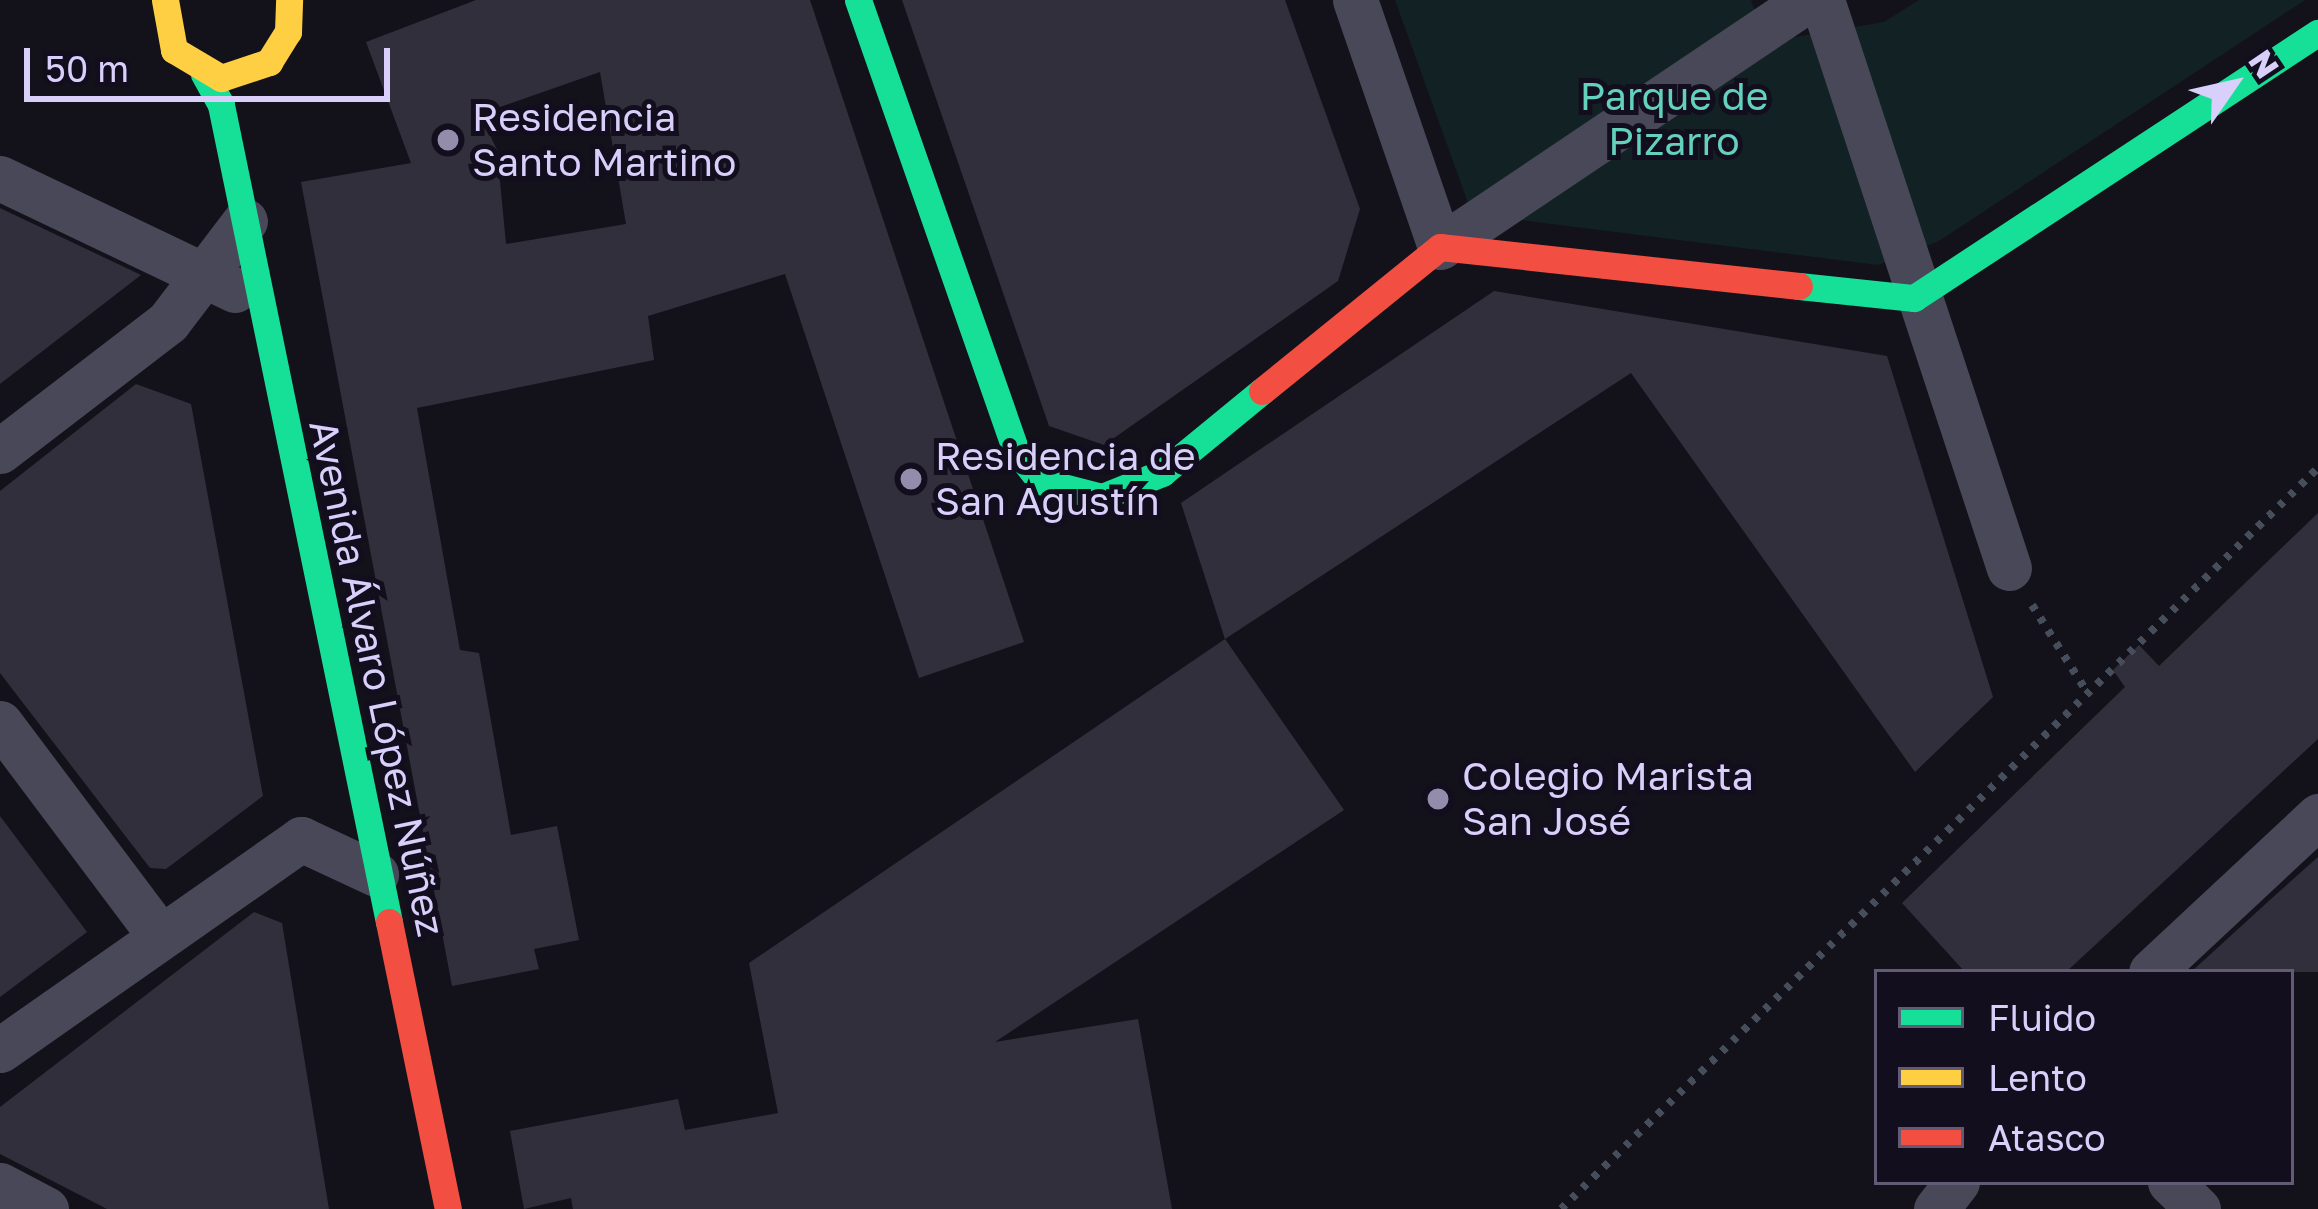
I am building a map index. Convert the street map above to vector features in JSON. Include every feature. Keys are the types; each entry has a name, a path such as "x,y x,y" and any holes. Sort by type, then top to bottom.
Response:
{"street":[{"name":"Avenida Álvaro López Núñez","path":"164,0 174,50 204,74 233,163 448,1209"},
{"path":"288,32 289,0"},
{"path":"204,74 255,71 316,0"},
{"path":"858,0 1015,448 1040,481 1102,497 1162,473 1440,248 1807,0"},
{"path":"1355,0 1440,248"},
{"path":"1822,0 1914,298 2009,568"},
{"path":"1440,248 1914,298 2318,33"},
{"name":"Avenida Álvaro López Núñez","path":"233,163 255,71"},
{"path":"0,178 211,273 262,308"},
{"path":"0,451 168,322 211,273 245,221"},
{"path":"0,723 160,936"},
{"path":"2154,969 2318,816"},
{"path":"0,1050 301,839 376,874"},
{"path":"0,1185 46,1209"},
{"path":"1936,1209 1955,1185"},
{"path":"2173,1185 2198,1209"}],"path":[{"path":"1562,1209 2318,468"},
{"path":"2009,568 2087,692"}],"green space":[{"name":"Parque de Pizarro","path":"1395,0 1751,0 1766,42 1884,22 1919,0 2305,0 1939,241 1878,265 1472,214"}],"building":[{"path":"476,0 810,0 1024,642 919,678 785,274 648,316 654,360 417,408 460,650 479,653 511,835 557,826 579,940 534,949 539,969 452,986 301,182 411,163 366,42","holes":["600,72 626,224 506,244 497,150 480,114"]},
{"path":"902,0 1285,0 1360,209 1338,281 1104,445 1049,426"},
{"path":"0,208 141,275 0,384"},
{"path":"1494,291 1887,356 1993,697 1915,772 1631,373 1225,639 1181,503"},
{"path":"136,384 191,404 263,796 166,869 150,868 0,673 0,491"},
{"path":"2318,513 2318,739 2069,969 1962,969 1902,903 2125,687 2113,670 2139,645 2159,666"},
{"path":"1225,639 1344,810 995,1042 1138,1019 1172,1209 573,1209 571,1198 524,1209 510,1131 678,1099 685,1130 778,1113 749,963"},
{"path":"0,816 87,932 0,997"},
{"path":"2318,857 2318,972 2194,969"},
{"path":"254,912 282,923 329,1209 107,1209 0,1154 0,1107"}],"traffic: fast":[{"path":"858,0 1015,449 1040,481 1102,497 1162,473 1262,391"},
{"path":"1799,286 1914,298 2318,33"},
{"path":"204,74 221,105 389,922"}],"traffic: slow":[{"path":"165,0 174,50 221,78 269,62 288,32 289,0"}],"traffic: jam":[{"path":"1262,391 1440,247 1799,286"},
{"path":"389,922 448,1209"}],"place":[{"name":"Residencia Santo Martino","path":"448,140"},
{"name":"Residencia de San Agustín","path":"911,479"},
{"name":"Colegio Marista San José","path":"1438,799"}]}
